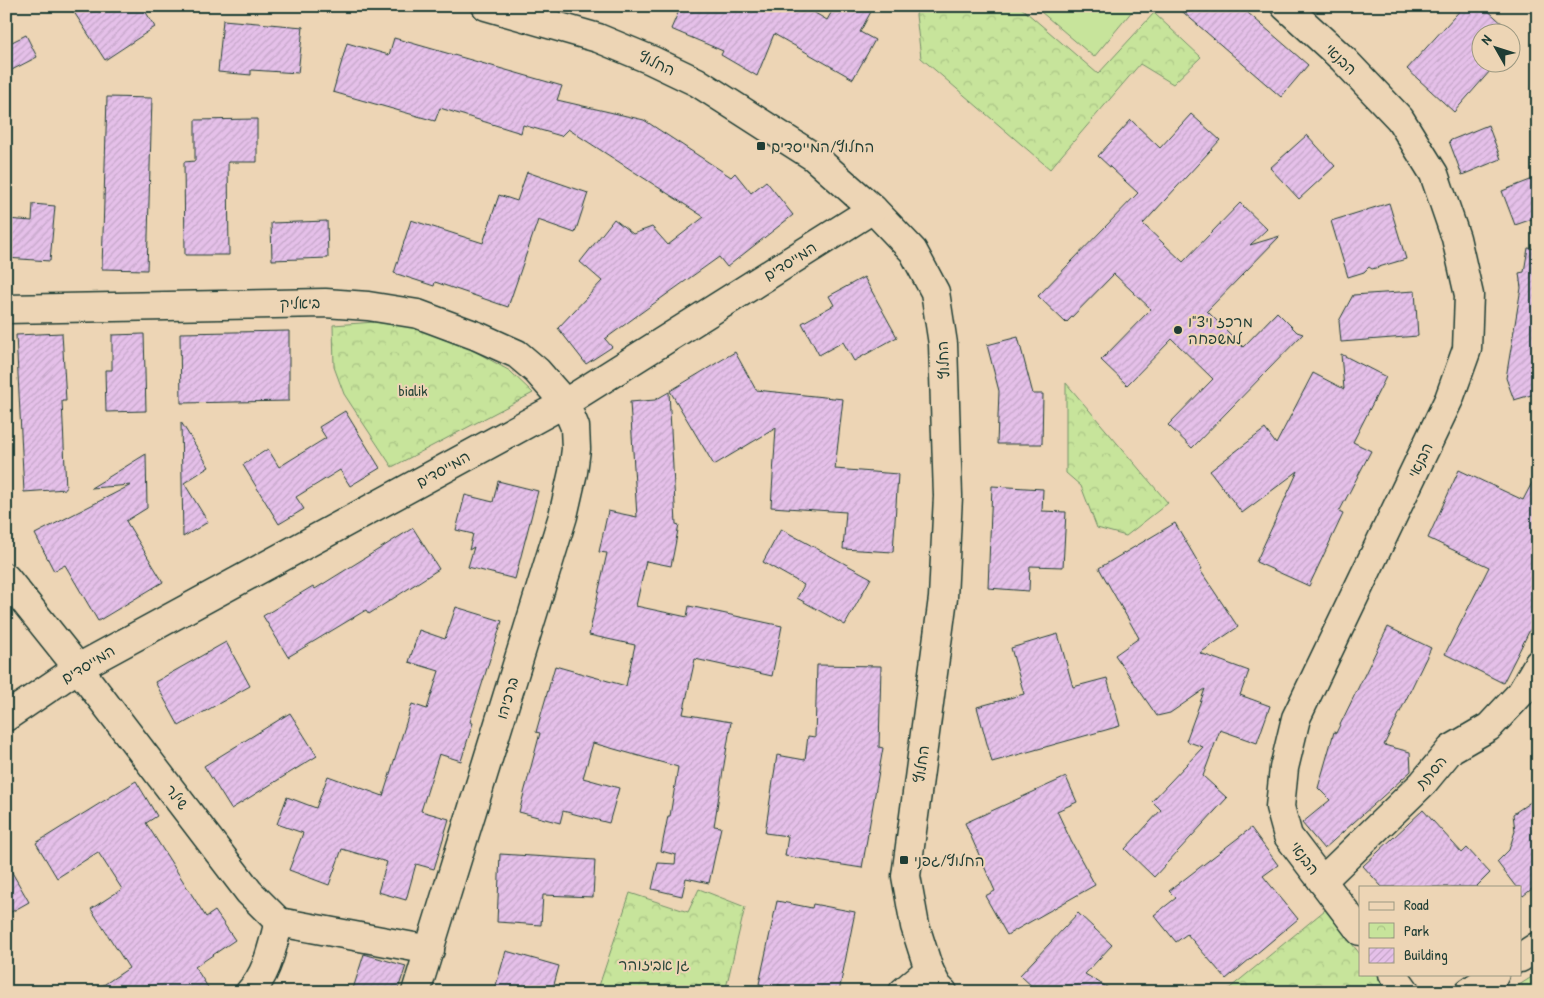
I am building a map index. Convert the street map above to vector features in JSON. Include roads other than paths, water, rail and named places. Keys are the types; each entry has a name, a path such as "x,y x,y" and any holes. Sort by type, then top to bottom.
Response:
{"street":[{"name":"החלוץ","path":"486,6 598,38 652,60 697,82 814,157 873,209 913,251 935,292 943,344 948,496 943,598 906,876 915,926 936,981"},
{"name":"הבנאי","path":"1285,6 1343,59 1400,119 1434,174 1456,238 1469,295 1467,349 1449,399 1296,718 1284,768 1280,806 1288,836 1359,931"},
{"name":"המייסדים","path":"6,717 78,668 565,403 873,209"},
{"name":"ביאליק","path":"6,309 324,303 376,307 418,314 477,336 517,354 538,371 565,403"},
{"name":"ברכיהו","path":"416,992 562,516 573,472 576,449 575,427 565,403"},
{"name":"שילר","path":"6,578 78,668 249,892 280,922"},
{"name":"הסתת","path":"1322,881 1423,784 1451,749 1489,727 1521,693 1538,664"},
{"path":"250,992 257,984 268,962 280,922 430,950"},
{"path":"1522,957 1538,946"},
{"path":"1394,976 1406,992"},
{"path":"1469,992 1492,976"},
{"path":"904,992 936,981"}],"place":[{"name":"החלוץ/המייסדים","path":"761,146"},
{"name":"מרכז ויצ\"ו למשפחה","path":"1178,330"},
{"name":"החלוץ/גפני","path":"904,860"}],"park label":[{"name":"bialik","path":"413,390"},
{"name":"גן אביזוהר","path":"654,964"}]}
